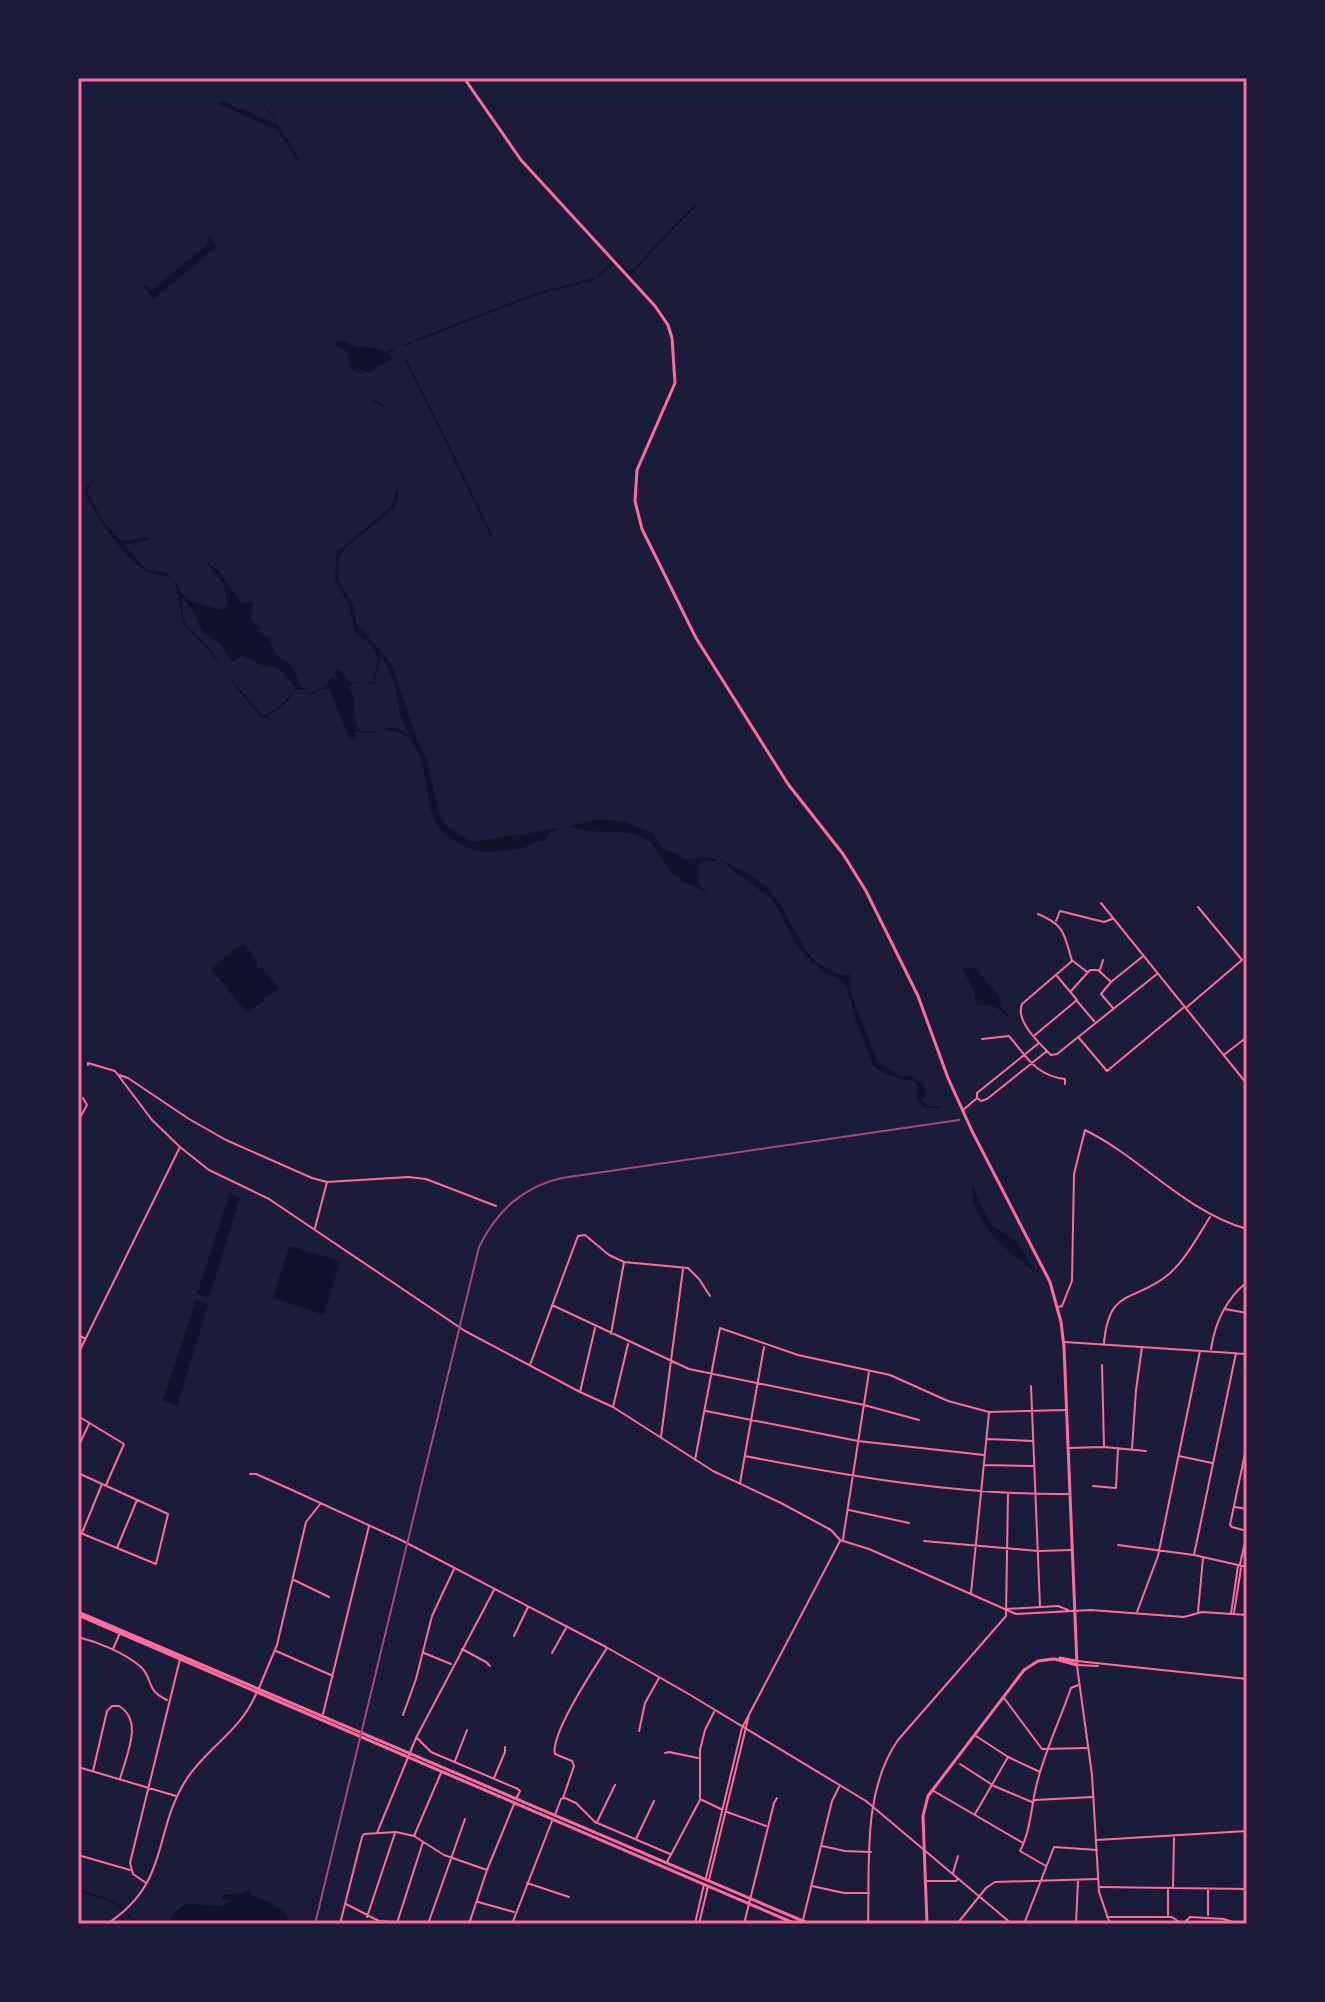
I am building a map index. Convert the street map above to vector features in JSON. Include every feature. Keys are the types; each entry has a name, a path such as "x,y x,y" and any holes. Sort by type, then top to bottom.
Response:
{"main road":[{"path":"464,78 521,160 655,306 668,325 674,345 675,383 637,470 635,501 639,523 696,638 788,784 843,854 866,891 918,996 962,1110 1044,1271 1057,1307 1064,1342 1076,1663 1055,1659 1038,1661 1027,1667 932,1790 923,1812 927,1924"},
{"path":"78,1613 514,1801"},
{"path":"408,1755 441,1772 810,1924"},
{"path":"749,1901 796,1924"}],"street":[{"path":"1101,903 1247,1084"},
{"path":"1078,1037 1107,1071 1242,961 1242,957 1198,907"},
{"path":"1087,972 1072,961 1056,921 1060,911 1104,922 1113,919"},
{"path":"1038,914 1056,921"},
{"path":"1114,1010 1101,994 1143,956"},
{"path":"1100,971 1103,960"},
{"path":"1072,961 1020,1007 1021,1019 1047,1051 1056,1055 1157,974"},
{"path":"1071,992 1090,970 1100,971 1111,982"},
{"path":"1057,975 1095,1023"},
{"path":"1035,1036 1077,1000"},
{"path":"1065,1010 1069,1013"},
{"path":"1081,1027 1083,1033"},
{"path":"982,1039 1009,1036 1031,1063 1047,1076 1065,1079 1065,1084"},
{"path":"1224,1055 1247,1037"},
{"path":"962,1110 977,1098 977,1093 1040,1042"},
{"path":"977,1098 981,1101 987,1099 1047,1051"},
{"path":"88,1064 115,1071 152,1120 209,1170 269,1199 465,1331 613,1407 695,1460 829,1529 842,1540 854,1542 1016,1614 1072,1611 1184,1617 1198,1612 1247,1615"},
{"path":"994,1071 998,1076"},
{"path":"119,1075 226,1140 305,1176 327,1182 408,1177 426,1179 496,1206"},
{"path":"78,1121 87,1105 83,1098"},
{"path":"1057,1307 1062,1306 1072,1281 1074,1174 1085,1130 1131,1157 1210,1216 1247,1229"},
{"path":"78,1354 180,1147"},
{"path":"314,1230 327,1182"},
{"path":"1104,1344 1108,1319 1116,1305 1123,1298 1169,1274 1188,1252 1210,1216"},
{"path":"529,1366 578,1236 584,1234 609,1255 624,1262 688,1268 710,1296"},
{"path":"610,1335 624,1262"},
{"path":"661,1438 683,1269"},
{"path":"1211,1352 1215,1329 1224,1308 1247,1282"},
{"path":"552,1305 671,1362 711,1375 864,1405 919,1420"},
{"path":"1224,1308 1247,1313"},
{"path":"580,1392 595,1327"},
{"path":"695,1460 720,1328 798,1355 890,1375 948,1401 989,1412 1067,1410"},
{"path":"78,1336 85,1340"},
{"path":"1064,1342 1247,1354"},
{"path":"613,1407 629,1343"},
{"path":"739,1484 764,1345"},
{"path":"1132,1449 1142,1347"},
{"path":"1137,1613 1159,1551 1200,1351"},
{"path":"1194,1555 1236,1353"},
{"path":"1102,1365 1104,1447"},
{"path":"697,1924 750,1710 842,1540 869,1369"},
{"path":"1031,1386 1040,1606"},
{"path":"704,1411 858,1441 984,1455"},
{"path":"971,1593 989,1412"},
{"path":"78,1416 124,1444 104,1484 80,1533 156,1564 168,1512 137,1499 104,1484 78,1473"},
{"path":"78,1447 89,1422"},
{"path":"986,1439 1034,1441"},
{"path":"1232,1614 1247,1532 1230,1527 1247,1444"},
{"path":"1068,1448 1146,1451"},
{"path":"1093,1486 1116,1488 1118,1448"},
{"path":"745,1456 853,1477 981,1492 1070,1494"},
{"path":"1178,1456 1213,1463"},
{"path":"983,1465 1035,1467"},
{"path":"250,1474 369,1525 659,1677 873,1807 1012,1924"},
{"path":"868,1924 873,1807 879,1778 893,1747 961,1664 1006,1616 1008,1493"},
{"path":"117,1548 137,1499"},
{"path":"107,1924 134,1901 147,1883 159,1859 177,1797 200,1762 245,1717 275,1651 306,1522 321,1503"},
{"path":"1234,1507 1247,1509"},
{"path":"848,1509 909,1523"},
{"path":"321,1718 369,1525"},
{"path":"924,1541 1038,1551 1072,1550"},
{"path":"1118,1545 1194,1555 1247,1567"},
{"path":"1198,1612 1203,1557"},
{"path":"403,1715 432,1616 455,1568"},
{"path":"293,1580 329,1597"},
{"path":"377,1833 416,1738 494,1590"},
{"path":"1006,1609 1058,1606 1072,1611"},
{"path":"514,1636 528,1607"},
{"path":"552,1653 566,1627"},
{"path":"112,1650 121,1632"},
{"path":"78,1637 112,1650 139,1666 154,1693 169,1701"},
{"path":"461,1648 490,1666"},
{"path":"512,1924 574,1766 570,1760 555,1754 554,1746 572,1705 607,1648"},
{"path":"275,1651 333,1676"},
{"path":"423,1652 453,1665"},
{"path":"147,1883 131,1870 130,1863 180,1658"},
{"path":"1110,1924 1099,1887 1093,1797 1076,1663 1247,1679"},
{"path":"639,1731 645,1703 659,1677"},
{"path":"1046,1866 1020,1851 1041,1773 1071,1688 1080,1685"},
{"path":"1003,1697 1042,1749 1087,1748"},
{"path":"93,1771 107,1711 112,1706 119,1706 133,1726 120,1779"},
{"path":"666,1865 700,1800 699,1758 705,1730 715,1711"},
{"path":"455,1762 467,1730"},
{"path":"974,1735 1041,1773"},
{"path":"416,1738 431,1752 518,1789 469,1924"},
{"path":"494,1779 505,1747"},
{"path":"665,1753 699,1758"},
{"path":"975,1815 1008,1757"},
{"path":"960,1764 992,1785 1034,1802 1093,1797"},
{"path":"78,1767 177,1797"},
{"path":"414,1836 441,1772"},
{"path":"597,1823 615,1785"},
{"path":"803,1923 833,1797 840,1786"},
{"path":"932,1790 1024,1843"},
{"path":"564,1798 576,1803 587,1817 597,1823 671,1854"},
{"path":"744,1924 777,1798"},
{"path":"700,1800 768,1827"},
{"path":"635,1840 654,1801"},
{"path":"428,1924 449,1857 465,1819"},
{"path":"1096,1840 1247,1831"},
{"path":"340,1924 363,1835 396,1832 414,1836 449,1857 487,1870"},
{"path":"367,1917 396,1832"},
{"path":"1168,1917 1174,1836"},
{"path":"397,1923 424,1841"},
{"path":"821,1845 845,1851 871,1852"},
{"path":"1024,1924 1054,1847 1097,1850"},
{"path":"78,1855 131,1870"},
{"path":"953,1874 958,1856"},
{"path":"925,1881 958,1879"},
{"path":"1076,1924 1078,1879"},
{"path":"957,1924 979,1896 995,1882 1099,1879"},
{"path":"526,1883 569,1897"},
{"path":"811,1885 844,1893 869,1893"},
{"path":"1099,1887 1247,1889"},
{"path":"1208,1888 1208,1917"},
{"path":"477,1902 515,1913"},
{"path":"345,1903 367,1917 420,1924"},
{"path":"1107,1917 1168,1917 1181,1924 1189,1917 1208,1917 1228,1919 1238,1924"}],"shaded area":[{"path":"248,78 299,158 297,160 277,130 219,104 222,101 276,124"},
{"path":"210,236 216,247 153,299 144,287 147,285 152,290 207,245"},
{"path":"342,340 357,348 381,350 393,358 368,373 351,365 369,377 349,367 327,376 350,366 348,352 335,345"},
{"path":"95,477 87,491 102,520 121,541 148,537 149,540 124,545 146,569 166,573 172,580 144,570 126,554 110,533 95,511 84,490"},
{"path":"398,486 394,509 347,546 339,559 338,580 353,605 356,623 370,637 366,641 355,633 349,604 335,580 337,552 391,507"},
{"path":"206,562 218,570 241,602 254,603 251,619 262,630 255,629 269,638 276,655 294,668 299,683 306,690 294,690 287,702 268,719 261,717 225,671 262,715 267,715 285,701 296,687 277,667 261,665 241,655 231,661 221,645 202,631 195,614 182,598 186,624 213,652 221,666 183,623 175,580 181,593 190,601 221,610 227,605 224,584"},
{"path":"371,640 392,664 416,737 427,760 440,818 448,827 476,842 560,828 549,833 544,841 523,848 490,852 460,844 444,832 433,816 416,749 409,739 398,732 383,730 394,727 408,733 400,713 395,685 383,658 380,659 374,684 362,683 373,682 377,665 377,656 367,642"},
{"path":"339,669 349,682 361,683 353,683 349,687 354,697 354,716 358,728 383,733 354,731 356,739 349,737 330,690 321,689 311,695 305,692 311,693 326,686 330,677 337,679 334,672"},
{"path":"599,819 626,822 653,833 663,848 688,860 707,857 719,861 703,861 697,866 699,875 696,882 709,893 675,876 652,844 644,838 635,834 587,831 570,826"},
{"path":"720,860 769,890 818,964 812,963 796,944 773,900"},
{"path":"239,945 245,945 257,961 257,969 262,968 279,988 247,1013 211,969"},
{"path":"819,964 839,975 850,974 851,994 877,1061 900,1076 911,1077 924,1084 926,1098 920,1099 930,1108 922,1106 916,1097 918,1087 915,1082 887,1074 873,1065 846,985 825,973 817,966"},
{"path":"965,967 975,968 1000,998 1001,1007 1009,1016 996,1007 976,1004 974,991 963,970"},
{"path":"972,1185 987,1218 1016,1241 1036,1272 1003,1246 984,1223 977,1211"},
{"path":"230,1192 240,1198 209,1298 197,1294"},
{"path":"289,1246 340,1261 324,1315 273,1298"},
{"path":"196,1300 208,1304 177,1407 163,1400"},
{"path":"249,1889 250,1894 285,1913 291,1924 168,1924 185,1904 223,1906 233,1900 222,1900 222,1895 243,1893"}],"waterway":[{"path":"616,259 630,274 695,205"},
{"path":"598,276 611,264"},
{"path":"417,340 536,294 594,279"},
{"path":"404,345 411,343"},
{"path":"385,353 393,350"},
{"path":"406,361 447,443"},
{"path":"373,400 384,406"},
{"path":"448,445 491,535"},
{"path":"928,1107 939,1107"},
{"path":"78,1890 116,1904 134,1924"}],"railway":[{"path":"315,1924 479,1247 494,1222 523,1194 562,1178 959,1120"}]}
